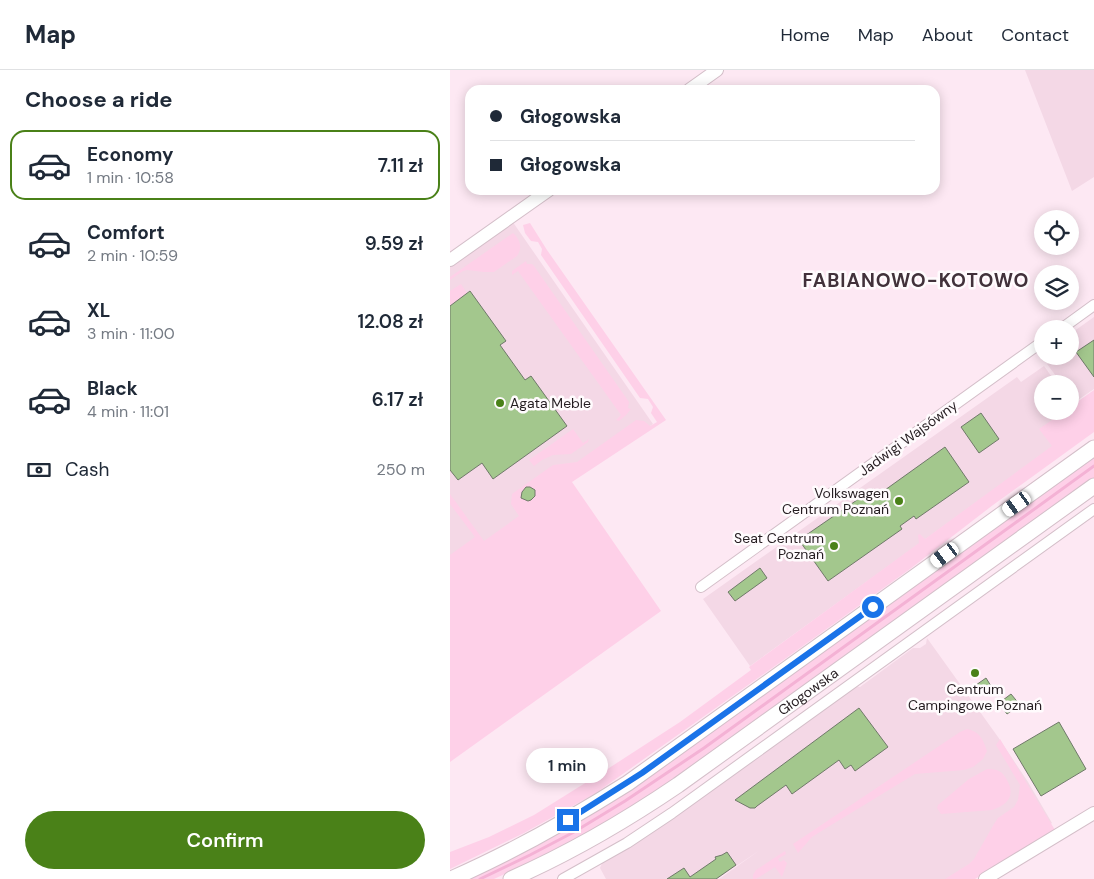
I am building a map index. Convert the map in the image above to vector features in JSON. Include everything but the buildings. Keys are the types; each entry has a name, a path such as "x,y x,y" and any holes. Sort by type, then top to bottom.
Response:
{"main road":[{"path":"451,879 537,838 583,812 628,783 1094,448"},
{"name":"Głogowska","path":"511,879 588,841 671,790 1094,486"}],"street":[{"path":"696,85 717,70"},
{"path":"450,260 542,195"},
{"path":"1073,320 1094,305"},
{"name":"Jadwigi Wajsówny","path":"701,587 1034,348"},
{"path":"563,879 626,843 672,813 1094,509"},
{"path":"985,879 1094,813"}],"shaded area":[{"path":"1025,70 1094,70 1094,177 1072,191"},
{"path":"510,218 653,424 450,567 450,261"},
{"path":"530,223 666,420 572,482 661,611 450,762 450,555 475,537 450,504 450,494 484,541 519,516 511,504 512,494 553,465 577,462 636,420 644,421 650,426 657,422 651,413 653,407 648,399 640,398 541,255 542,249 538,242 531,241 525,233 523,225"},
{"path":"513,233 520,244 517,256 494,272 467,270 450,280 450,277"},
{"path":"526,261 527,264 534,266 629,402 628,408 631,409 619,421 616,420 621,415 518,271 512,275 512,271"},
{"path":"461,284 467,293 450,306 450,291"},
{"path":"1094,317 1094,389 1079,399 1079,375 1055,375 1048,365 1079,365 1079,328"},
{"path":"1044,366 1050,375 1034,375 1034,420 1079,420 1079,413 1086,423 750,666 703,599 1017,377 1021,382"},
{"path":"1094,390 1094,432 993,505 910,569 596,793 524,833 450,869 450,852 489,837 534,815 680,722 751,670 749,667 919,543 918,535 920,534 925,539 1052,446 1039,429 1052,420 1079,420 1079,401"},
{"path":"573,429 583,443 589,439 588,442 571,454 553,455 534,466 529,460"},
{"path":"1094,456 1094,478 744,731 655,792 556,850 522,866 494,879 468,879 539,845 612,802"},
{"path":"927,638 998,737 1052,823 959,879 719,879 760,850 717,879 606,879 600,868 603,861 659,828 855,686 860,687 913,648 920,648 926,644"},
{"path":"967,729 975,732 980,737 987,751 983,759 973,767 964,770 915,774 812,837 798,853 793,844"},
{"path":"1000,739 1055,830 975,879 945,879 974,859 998,818 1014,807 1018,800 1020,785 996,745"},
{"path":"987,769 999,771 1007,780 1011,791 1006,803 992,810 941,814 937,808 938,805 969,779"},
{"path":"785,851 786,854 778,859 780,862 784,860 787,863 782,877 775,867 753,879 756,870"}],"waterway":[{"path":"480,879 574,832 625,801 704,748 1094,466"}],"place":[{"name":"Agata Meble","path":"500,403"},
{"name":"Volkswagen Centrum Poznań","path":"899,501"},
{"name":"Seat Centrum Poznań","path":"834,546"},
{"name":"Centrum Campingowe Poznań","path":"975,673"}],"district":[{"name":"FABIANOWO-KOTOWO","path":"916,280"}],"route":[{"path":"568,820 642,773 873,607"}]}
